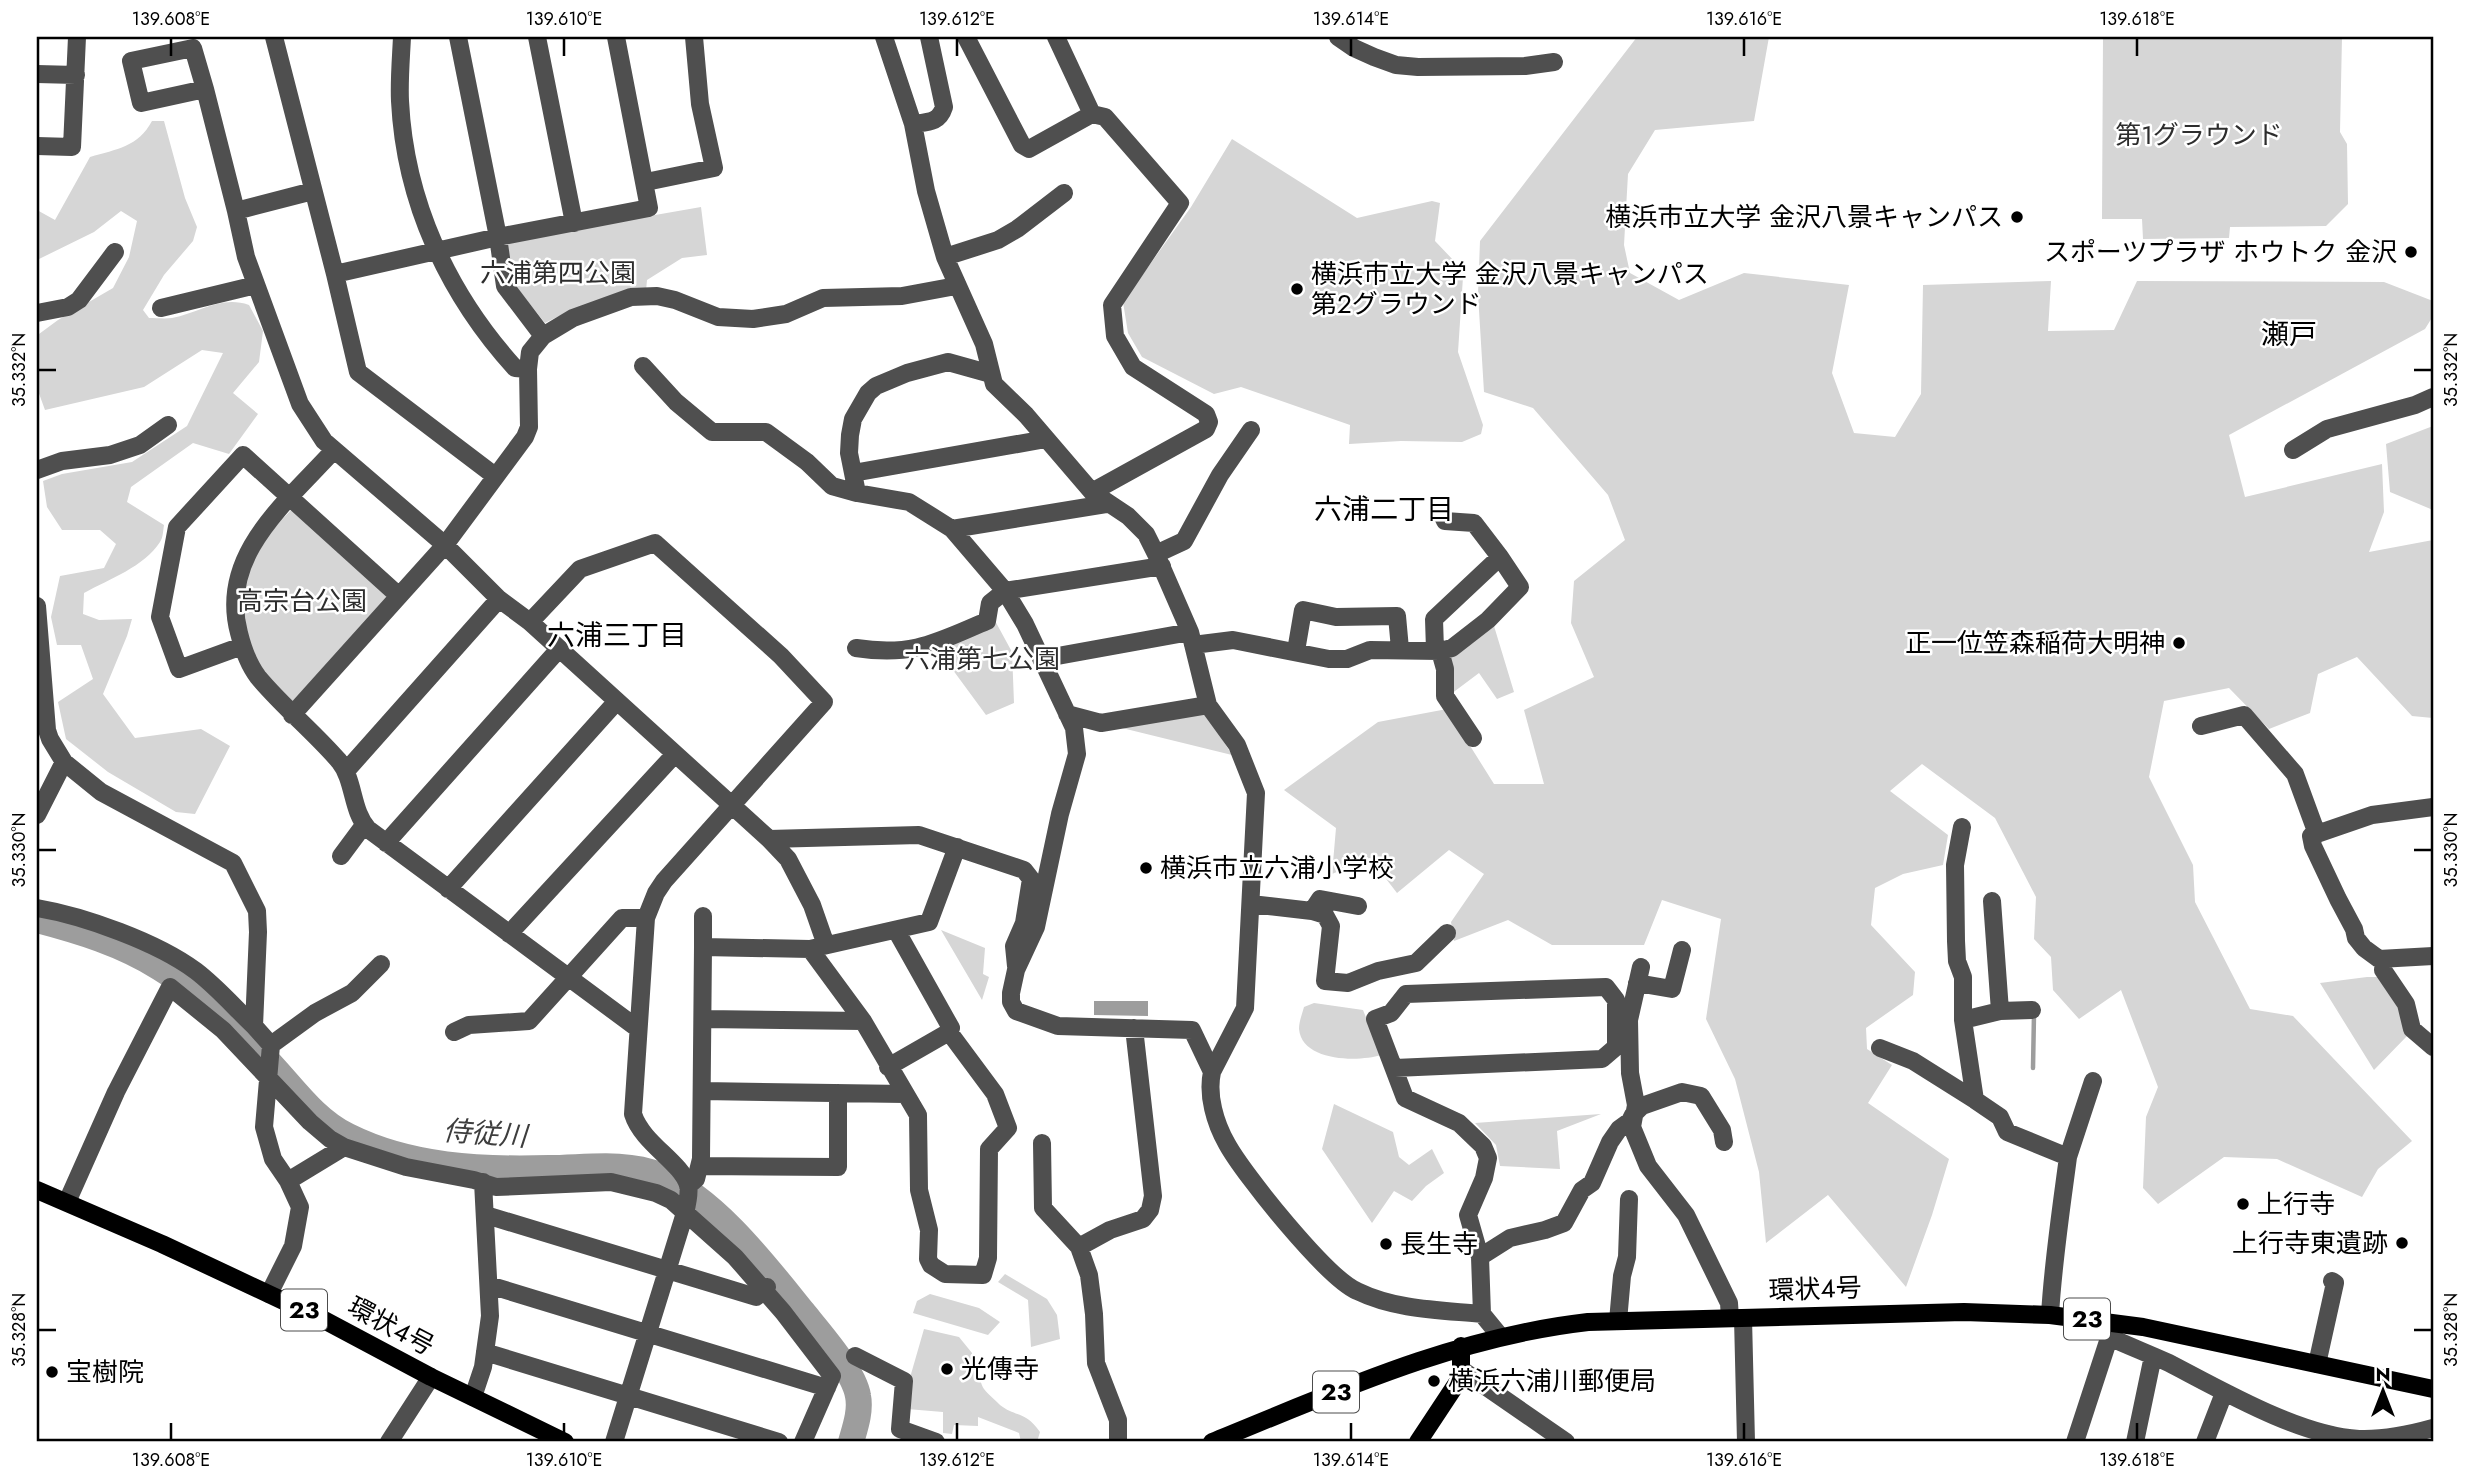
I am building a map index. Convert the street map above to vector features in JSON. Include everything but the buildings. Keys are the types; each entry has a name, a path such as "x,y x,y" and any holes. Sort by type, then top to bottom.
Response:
{"main road":[{"name":"環状4号","path":"37,1190 269,1294 565,1442"},
{"name":"環状4号","path":"1212,1442 1380,1374 1461,1346 1566,1324 1618,1321 1964,1312 2050,1315 2112,1330 2317,1364 2433,1389"},
{"path":"1418,1442 1457,1384 1462,1370 1461,1346"}],"street":[{"path":"37,146 72,147 77,37"},
{"path":"274,37 358,372 495,476"},
{"path":"402,37 400,101 409,170 435,250 470,312 491,341 515,368 528,369"},
{"path":"457,37 498,237 505,286 543,337"},
{"path":"537,37 574,223"},
{"path":"335,274 435,250 649,208 616,37"},
{"path":"646,182 714,169 700,104 694,37"},
{"path":"884,37 913,124 926,191 945,257 984,344 994,384 1099,498 1128,516 1146,534 1192,639 1208,705 1237,745 1256,793 1245,1008 1212,1072 1214,1112 1226,1144 1283,1218 1335,1277 1356,1291 1388,1303 1482,1314"},
{"path":"913,124 935,121 942,116 944,107 929,37"},
{"path":"952,529 1099,498 1206,429 1209,422 1206,414 1133,367 1115,336 1112,305 1180,203 1105,117 1092,114 1029,149 1022,145 966,37"},
{"path":"1056,37 1092,114"},
{"path":"1338,37 1354,48 1396,65 1525,66 1555,62"},
{"path":"37,74 76,75"},
{"path":"205,89 246,257 300,404 309,421 334,450 445,545 499,599 530,622 788,859 813,905 818,947 918,1115 919,1190 929,1230 931,1265 945,1274 983,1275 988,1258 989,1149 1008,1128 995,1094 949,1032 950,1028 896,930"},
{"path":"236,211 313,191"},
{"path":"945,257 998,240 1064,193"},
{"path":"37,313 68,307 79,300 115,252"},
{"path":"162,308 256,285"},
{"path":"292,715 445,545 528,432 530,352 543,337 573,317 631,297 657,296 718,317 753,319 786,314 823,298 902,296 956,286"},
{"path":"858,494 849,453 853,419 868,393 876,386 907,373 948,362 991,374"},
{"path":"643,366 676,402 712,432 766,432 798,455 832,486 858,494 909,502 952,529 1005,591 1025,624 1074,728 1077,754 1060,814 1036,927 1016,970 1011,993 1012,1002 1016,1011 1058,1026 1192,1030 1212,1072"},
{"path":"2293,450 2327,429 2415,405 2433,397"},
{"path":"37,470 62,461 110,455 140,445 168,425"},
{"path":"856,648 882,653 927,646 988,621 990,603 1005,591 1159,560 1184,541 1220,475 1251,430"},
{"path":"853,472 1046,439"},
{"path":"334,450 254,539 242,563 236,584 237,625 242,646 256,675 339,761 346,771 364,825 637,1028"},
{"path":"242,646 179,669 160,617 177,527 243,455 399,596"},
{"path":"1041,659 1192,639 1233,640 1338,659 1347,659 1370,650 1438,651 1452,648 1488,620 1520,587 1474,523 1445,521 1438,506"},
{"path":"530,622 580,569 654,543 781,656 824,702 656,893 646,918 633,1114 640,1130 683,1176 735,1257 766,1288 832,1376 803,1442"},
{"path":"1473,738 1445,696 1445,669 1438,651 1434,619 1500,557"},
{"path":"346,771 499,599"},
{"path":"37,606 43,739 64,762 101,792 233,863 257,911 254,1026"},
{"path":"1296,651 1303,610 1336,617 1397,616 1399,649"},
{"path":"386,843 559,649"},
{"path":"448,889 617,702"},
{"path":"1067,715 1101,723 1208,705"},
{"path":"2201,726 2244,715 2295,774 2317,834"},
{"path":"509,934 675,754"},
{"path":"39,806 64,762"},
{"path":"2433,807 2372,816 2311,836 2313,846 2356,938 2364,948 2379,958 2433,956"},
{"path":"341,856 364,825"},
{"path":"1962,828 1955,865 1957,961 1963,978 1963,1020 1975,1100"},
{"path":"769,839 919,835 1024,870 1031,879 1024,923 1014,946 1016,970"},
{"path":"703,947 818,947 929,922 957,847"},
{"path":"1312,911 1320,899 1358,906"},
{"path":"1992,901 2000,1011"},
{"path":"1251,904 1325,915 1331,926 1325,981 1348,983 1378,971 1416,963 1447,933"},
{"path":"37,908 106,926 149,944 196,971 254,1026 271,1048 264,1128 273,1159 288,1181 300,1207 293,1246 269,1294"},
{"path":"614,1442 691,1189 702,1091 704,916"},
{"path":"454,1032 469,1025 529,1021 622,918 646,918"},
{"path":"1480,1257 1510,1238 1564,1223 1582,1190 1592,1183 1610,1142 1619,1129 1630,1121 1636,1105 1630,1073 1629,1020 1639,975 1672,989 1682,950"},
{"path":"2384,958 2384,970 2406,1004 2412,1029 2433,1047"},
{"path":"271,1048 315,1013 352,993 381,964"},
{"path":"67,1202 116,1092 170,987 223,1030 269,1075 310,1122 344,1147 406,1167 483,1182 496,1188 611,1182 656,1192 671,1200 691,1189 838,1167 838,1093"},
{"path":"1395,1068 1602,1059 1616,1047 1616,1000 1606,987 1406,994 1391,1013 1375,1019 1405,1098 1459,1123 1483,1146 1488,1158 1484,1178 1468,1215 1480,1257 1482,1314 1500,1336"},
{"path":"1963,1020 2000,1011 2032,1010"},
{"path":"702,1018 863,1021"},
{"path":"1079,1247 1110,1230 1143,1219 1150,1210 1153,1196 1134,1028"},
{"path":"888,1067 949,1032"},
{"path":"1880,1048 1913,1061 1975,1100 2000,1117 2007,1132 2068,1157"},
{"path":"2050,1315 2054,1257 2068,1157 2093,1081"},
{"path":"702,1091 905,1094"},
{"path":"1724,1142 1722,1130 1701,1096 1682,1092 1642,1106 1633,1115 1632,1126 1648,1166 1686,1215 1736,1318 1746,1442"},
{"path":"1042,1143 1043,1208 1079,1247 1089,1275 1096,1363 1118,1420 1118,1442"},
{"path":"288,1181 344,1147"},
{"path":"473,1398 491,1316 483,1182"},
{"path":"1618,1321 1622,1276 1627,1257 1629,1199"},
{"path":"486,1215 756,1297 766,1288"},
{"path":"2317,1364 2335,1283 2332,1281"},
{"path":"489,1285 827,1388"},
{"path":"2075,1442 2112,1330 2153,1356 2224,1393 2316,1430 2356,1440 2393,1438 2433,1428"},
{"path":"485,1352 779,1442"},
{"path":"855,1356 904,1381 900,1429 936,1442"},
{"path":"2135,1442 2153,1356"},
{"path":"1462,1370 1566,1442"},
{"path":"389,1442 431,1377"},
{"path":"2205,1442 2224,1393"}],"green space":[{"path":"1637,37 1769,37 1754,121 1655,130 1628,174 1624,245 1630,273 1679,300 1744,273 1849,285 1832,373 1854,433 1895,437 1921,394 1923,285 2051,281 2048,331 2114,330 2137,281 2384,282 2433,301 2433,316 2425,329 2229,435 2245,497 2382,464 2384,512 2369,552 2433,540 2433,718 2412,716 2357,657 2318,674 2310,713 2269,729 2229,688 2164,701 2149,777 2193,865 2195,902 2250,1009 2293,1016 2412,1141 2378,1169 2362,1197 2277,1159 2224,1157 2158,1204 2143,1188 2146,1117 2158,1087 2121,990 2079,1019 2053,990 2051,957 2034,939 2036,897 1995,818 1922,764 1890,791 1948,835 1943,865 1903,874 1875,888 1871,925 1915,972 1913,995 1866,1028 1867,1049 1892,1065 1868,1103 1949,1159 1906,1287 1828,1195 1766,1243 1759,1172 1735,1079 1706,1019 1721,919 1662,900 1644,945 1552,945 1508,920 1454,941 1451,922 1484,874 1449,850 1397,893 1370,858 1332,874 1336,828 1284,790 1378,722 1447,709 1494,784 1544,784 1524,710 1594,677 1571,623 1574,581 1625,540 1608,495 1533,408 1484,392 1478,294 1480,241"},
{"name":"第1グラウンド","path":"2103,37 2342,37 2340,132 2347,144 2348,204 2326,226 2230,227 2229,238 2143,239 2142,219 2102,219"},
{"path":"152,121 164,121 185,198 197,227 193,241 164,275 143,310 149,318 172,318 219,303 239,302 249,305 263,331 259,362 233,393 258,414 229,454 193,443 131,487 127,502 164,525 162,538 145,559 84,593 83,614 99,620 132,619 103,694 135,738 201,729 230,746 195,814 176,812 108,772 66,739 58,702 93,679 81,645 57,645 51,617 60,576 104,568 116,544 100,530 62,530 47,507 43,481 62,474 132,462 187,426 223,353 202,350 144,387 45,410 37,388 39,334 113,288 129,257 137,221 121,211 94,232 37,260 37,210 55,220 90,157 133,142"},
{"name":"横浜市立大学 金沢八景キャンパス 第2グラウンド","path":"1232,139 1357,218 1432,201 1440,203 1435,241 1456,263 1463,277 1458,352 1483,425 1481,434 1462,442 1349,444 1350,425 1241,387 1214,394 1142,357 1128,333 1123,302 1191,207"},
{"name":"六浦第四公園","path":"701,207 707,255 682,258 647,280 646,291 594,303 545,323 514,284 506,241"},
{"path":"2433,426 2433,510 2390,492 2386,444"},
{"name":"高宗台公園","path":"292,509 389,596 290,704 268,677 249,646 242,608 245,582 254,557 267,536"},
{"name":"六浦第七公園","path":"993,617 1012,652 1014,703 986,715 936,647"},
{"path":"1494,626 1514,692 1497,699 1479,673 1451,694 1450,658"},
{"path":"1204,710 1232,755 1122,728"},
{"path":"941,930 985,948 983,974 989,977 982,1000"},
{"path":"2380,977 2401,1007 2408,1035 2374,1070 2320,983"},
{"path":"1314,1003 1363,1010 1381,1055 1346,1059 1320,1054 1310,1048 1302,1040 1299,1026 1304,1007"},
{"path":"1334,1104 1393,1132 1399,1157 1409,1165 1432,1149 1444,1173 1412,1201 1394,1191 1372,1223 1322,1149"},
{"path":"1601,1114 1557,1131 1560,1169 1500,1166 1496,1145 1475,1123"},
{"path":"1005,1274 1047,1299 1057,1315 1060,1339 1031,1347 1028,1300 998,1282"},
{"path":"930,1294 979,1308 1000,1322 988,1335 913,1313 917,1301"},
{"path":"924,1329 959,1337 972,1353 971,1366 979,1375 984,1389 1000,1405 1035,1425 1040,1432 1037,1442 1021,1442 1019,1433 978,1417 978,1426 954,1425 952,1434 943,1433 943,1412 907,1409 909,1381"}],"shaded area":[{"path":"1094,1001 1148,1001 1148,1016 1094,1015"}],"waterway":[{"name":"侍従川","path":"37,920 115,945 146,959 170,975 200,998 257,1050 323,1119 348,1136 372,1146 421,1160 472,1167 633,1168 659,1175 680,1186 700,1200 738,1235 843,1364 855,1386 859,1402 851,1442"},
{"path":"2033,1068 2034,1014"}],"place":[{"name":"横浜市立大学 金沢八景キャンパス","path":"2017,217"},
{"name":"スポーツプラザ ホウトク 金沢","path":"2411,252"},
{"name":"横浜市立大学 金沢八景キャンパス 第2グラウンド","path":"1297,289"},
{"name":"正一位笠森稲荷大明神","path":"2179,643"},
{"name":"横浜市立六浦小学校","path":"1146,868"},
{"name":"上行寺","path":"2243,1204"},
{"name":"上行寺東遺跡","path":"2402,1243"},
{"name":"長生寺","path":"1386,1244"},
{"name":"光傳寺","path":"947,1369"},
{"name":"宝樹院","path":"52,1372"},
{"name":"横浜六浦川郵便局","path":"1434,1381"}],"district":[{"name":"瀬戸","path":"2289,334"},
{"name":"六浦二丁目","path":"1384,509"},
{"name":"六浦三丁目","path":"617,635"}]}
